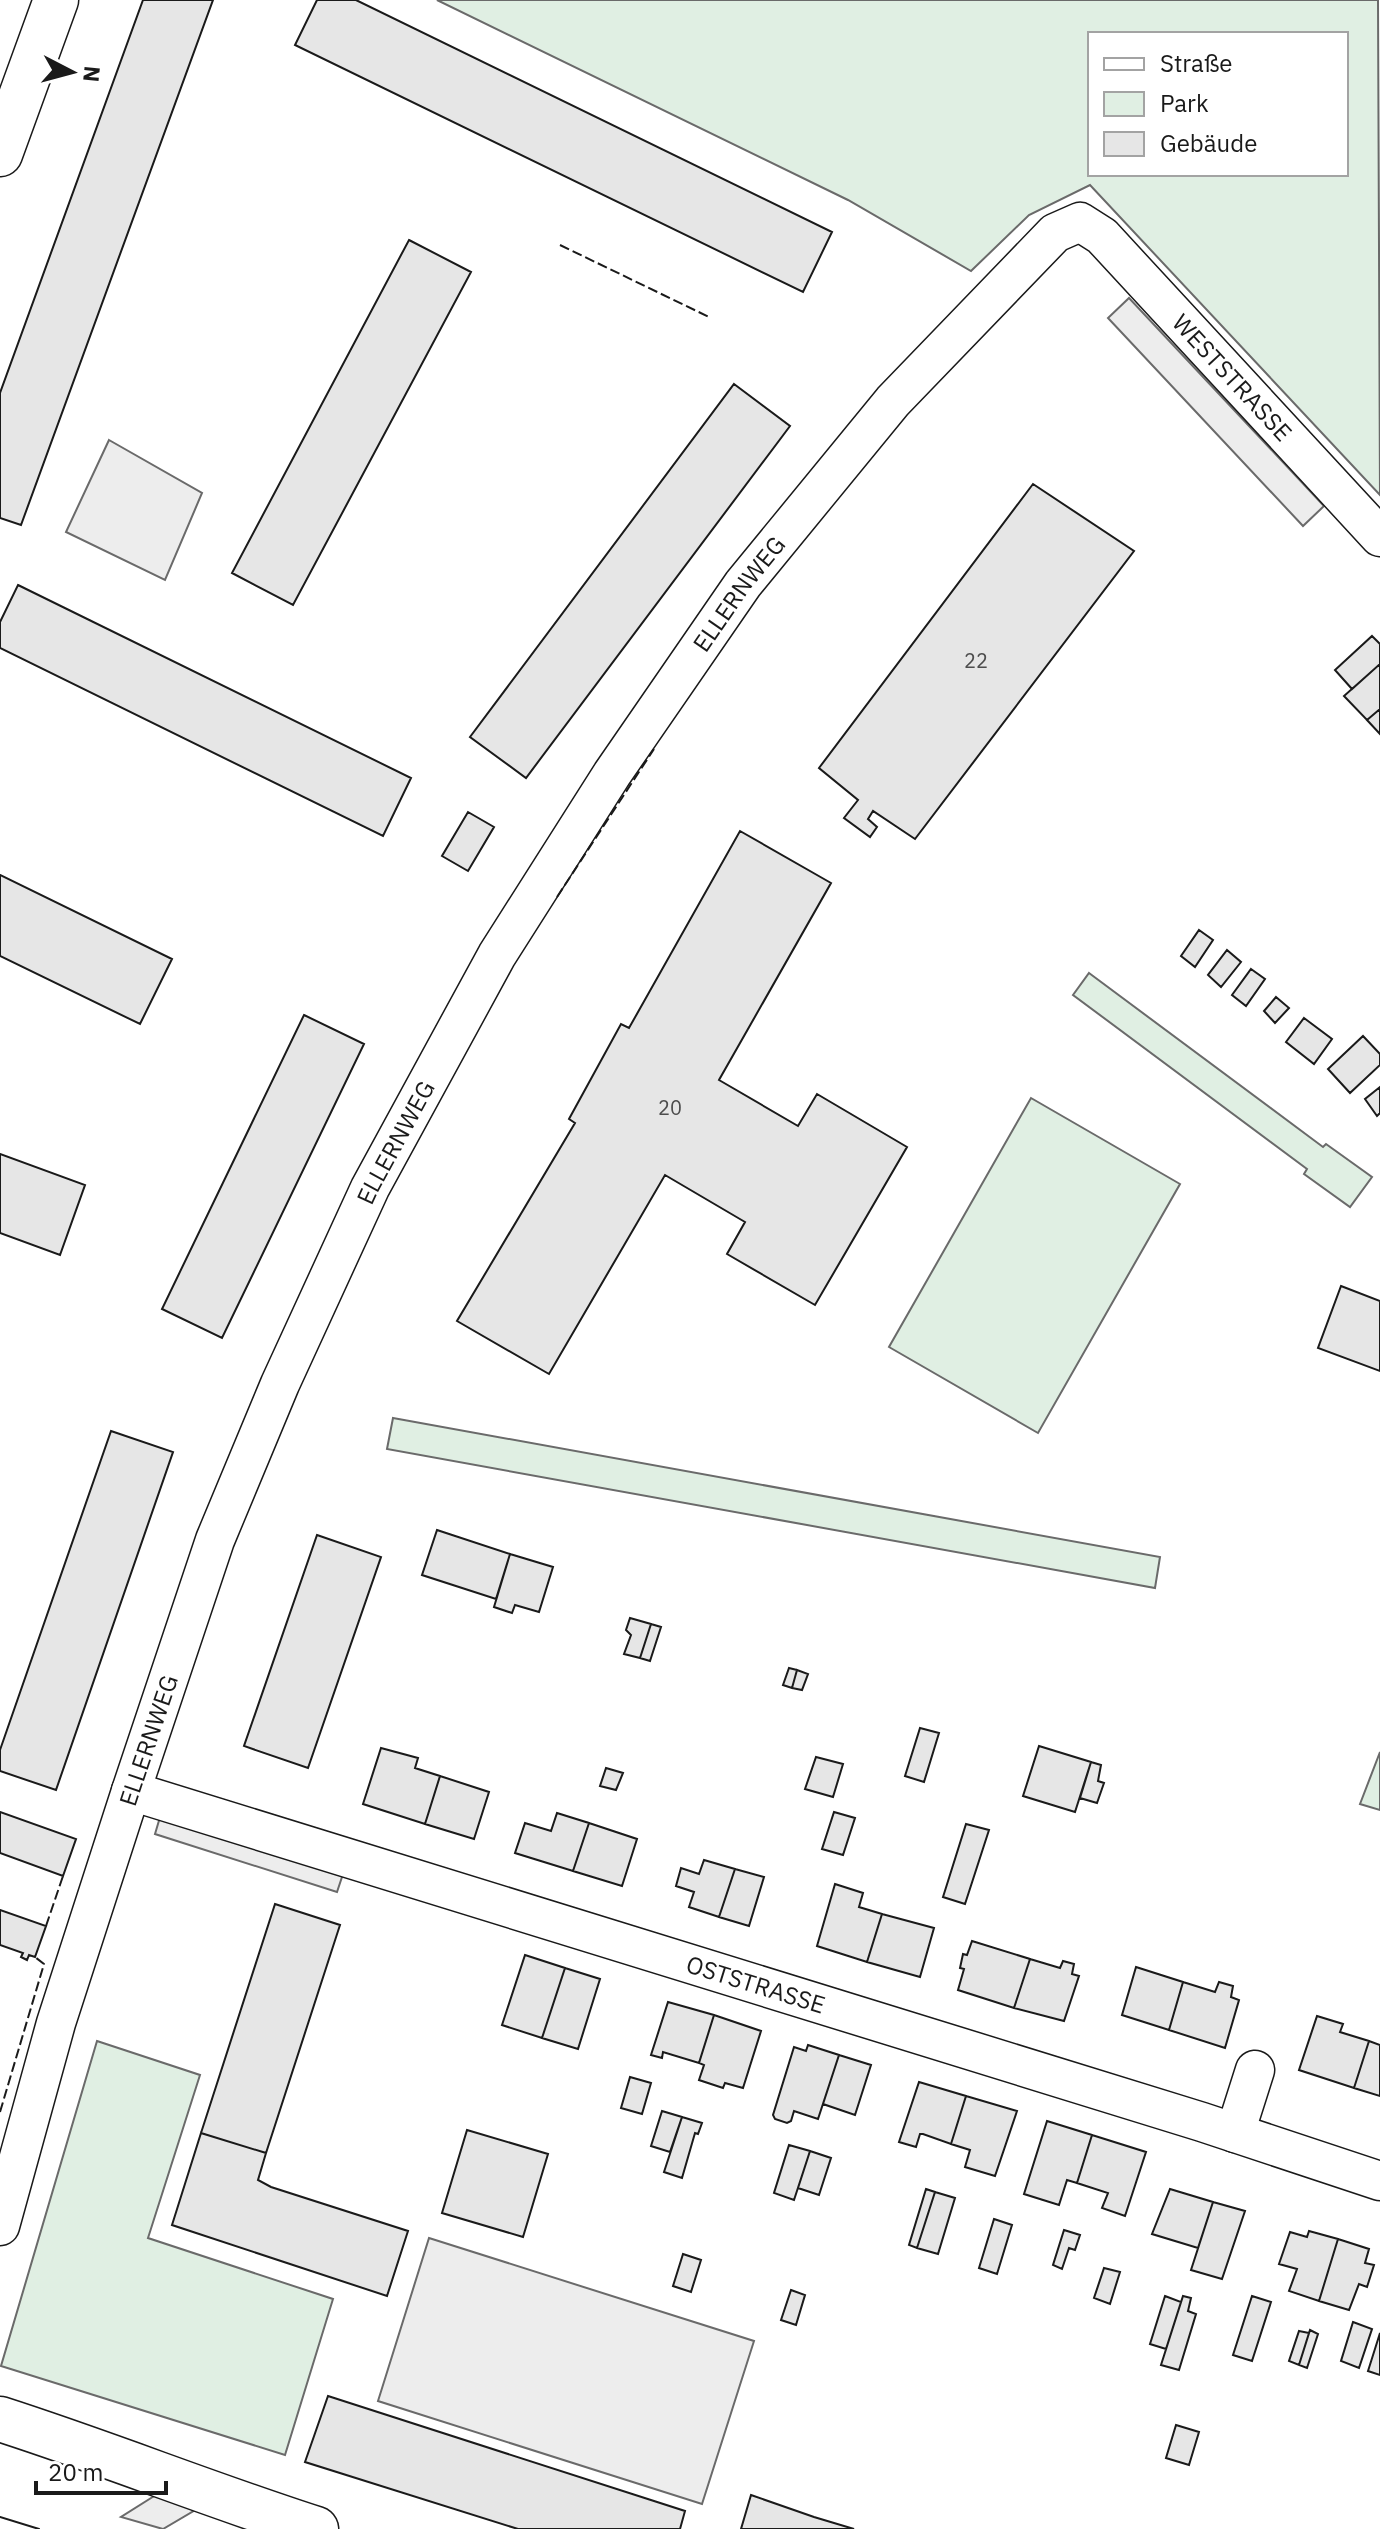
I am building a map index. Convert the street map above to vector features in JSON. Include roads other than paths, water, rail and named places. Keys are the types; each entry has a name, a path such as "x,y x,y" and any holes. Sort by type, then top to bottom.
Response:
{"street":[{"path":"0,154 56,0"},
{"name":"WESTSTRASSE","path":"1080,222 1102,236 1380,537"},
{"name":"ELLERNWEG","path":"0,2226 56,2023 215,1540 280,1384 370,1188 497,955 612,774 743,584 893,401 1055,233 1080,222"},
{"name":"OSTSTRASSE","path":"131,1791 1235,2133 1380,2181"},
{"path":"1235,2133 1255,2070"},
{"path":"0,2419 227,2501 316,2529"}],"tram line":[{"path":"0,2517 39,2529"}]}
